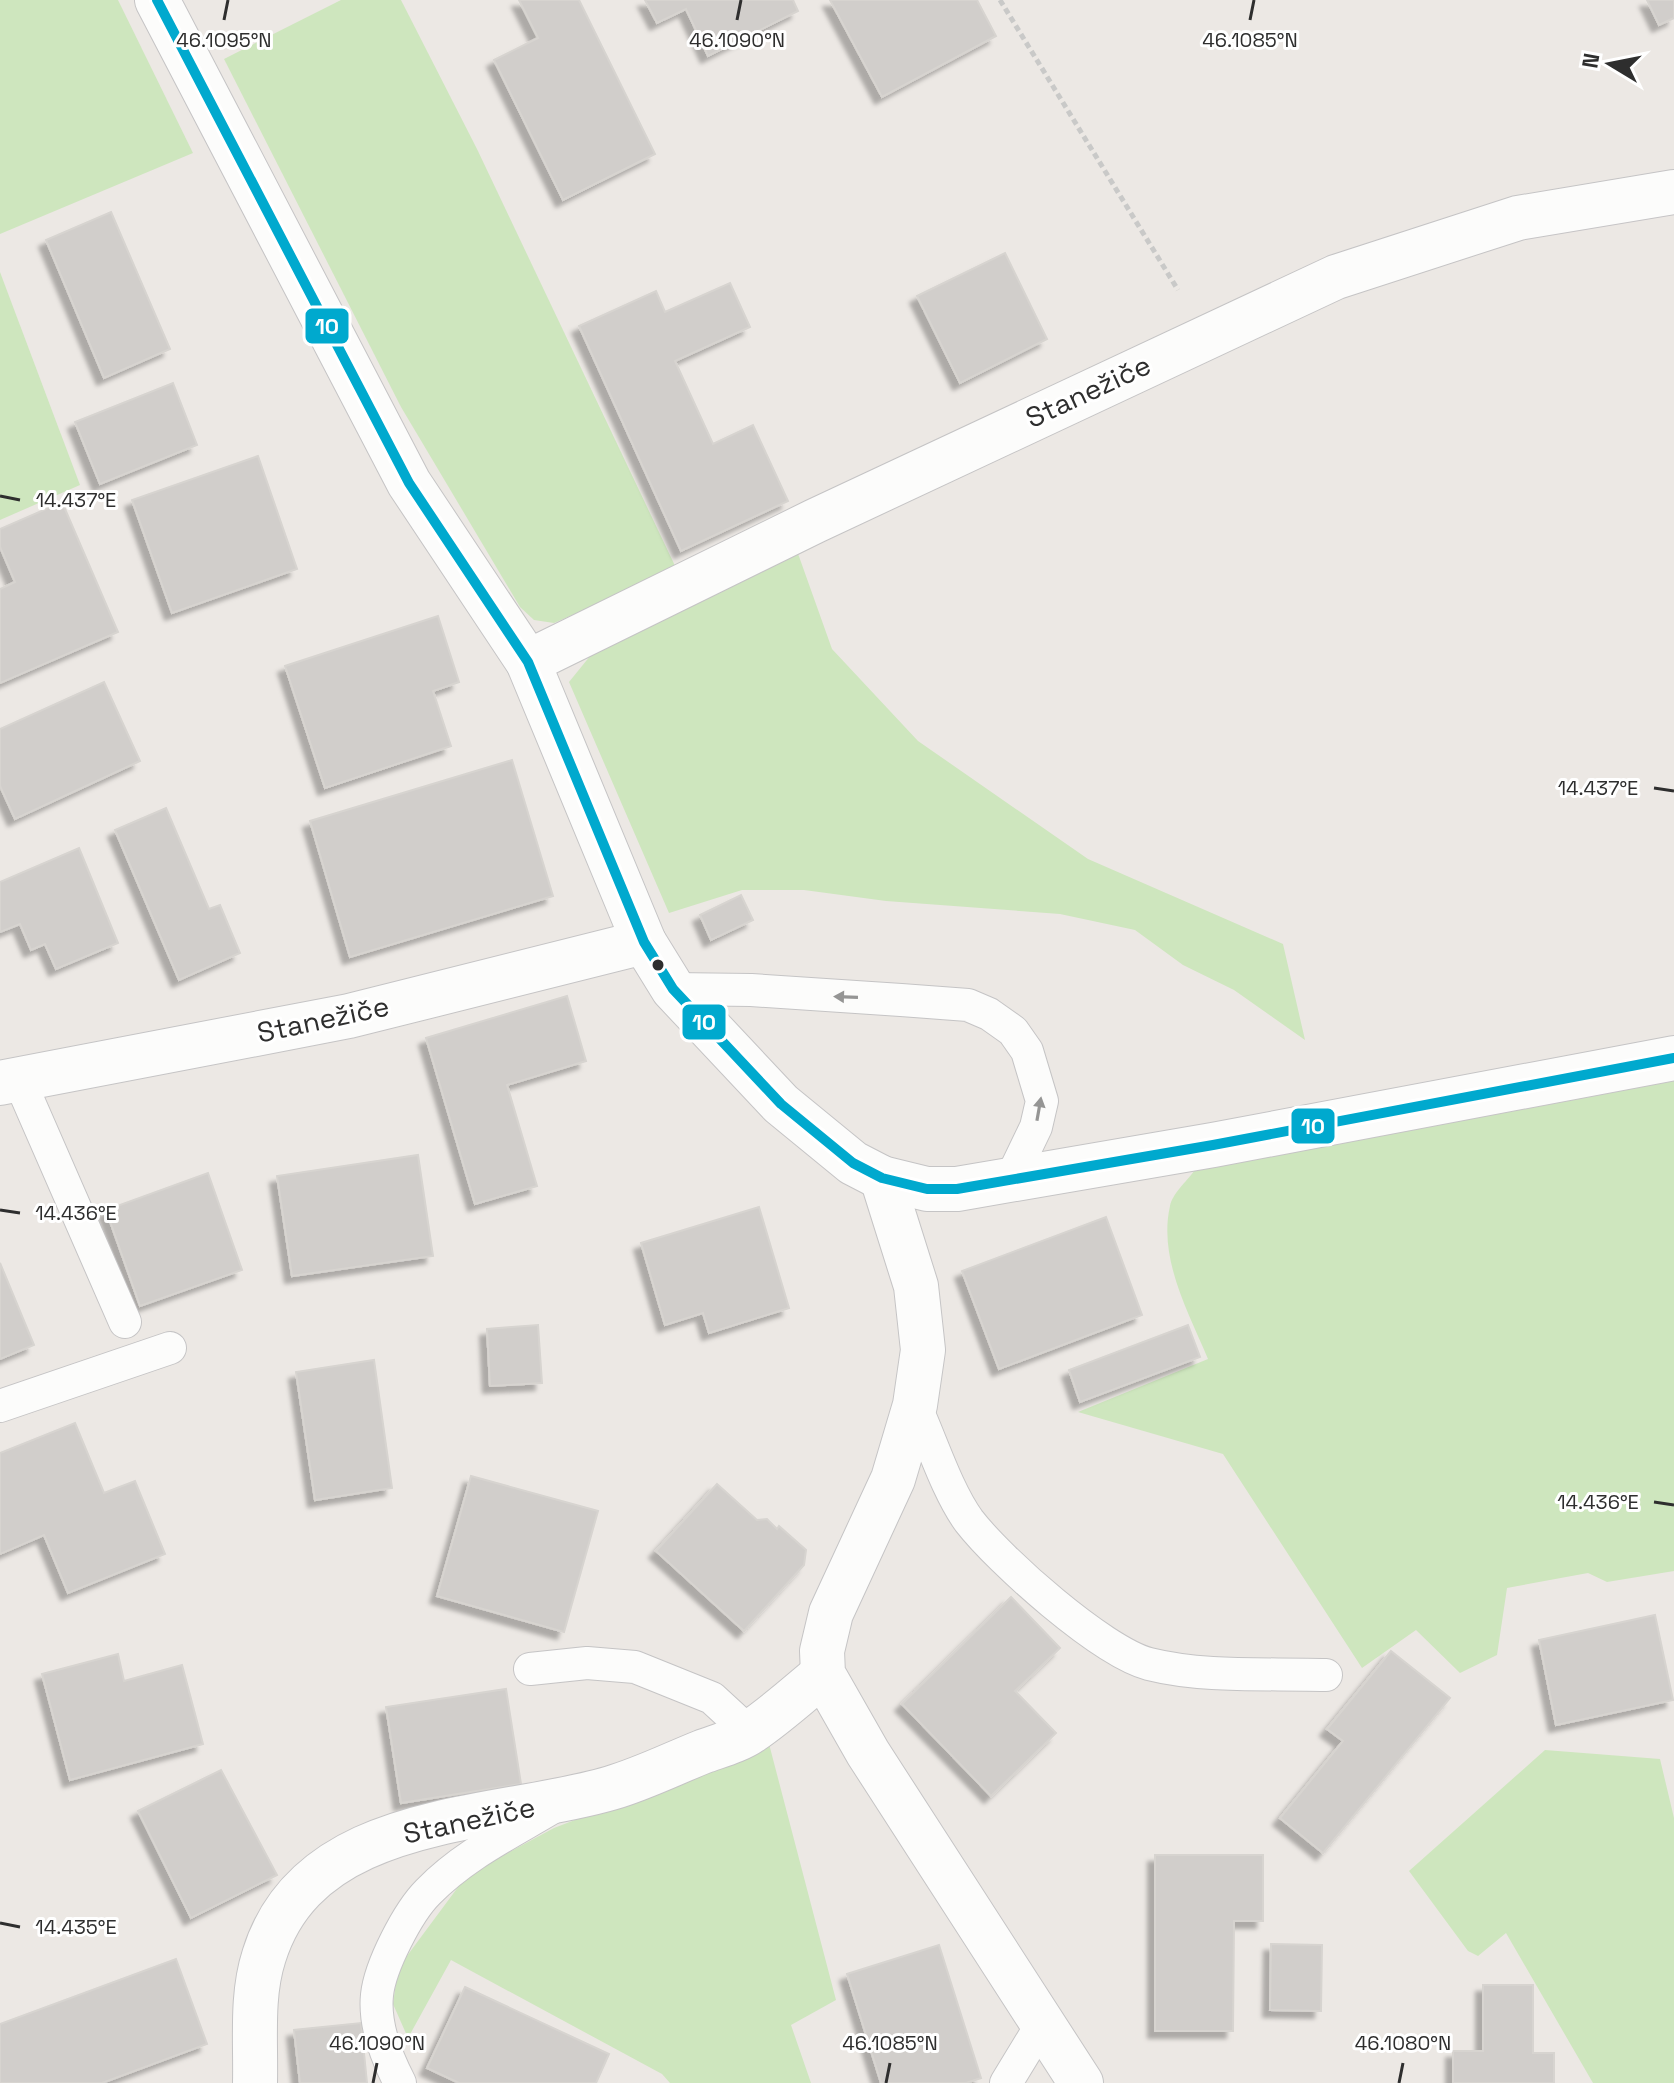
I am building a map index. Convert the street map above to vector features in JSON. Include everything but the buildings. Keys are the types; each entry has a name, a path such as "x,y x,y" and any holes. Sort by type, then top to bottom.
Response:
{"street":[{"path":"157,0 409,483 528,662 644,942 673,989 781,1104 853,1163 882,1178 927,1189 957,1189 1674,1058"},
{"name":"Stanežiče","path":"528,662 1206,335 1336,277 1518,218 1674,192"},
{"name":"Stanežiče","path":"9,1080 349,1016 644,942"},
{"path":"882,1178 916,1286 923,1350 915,1405 893,1479 831,1613 822,1651 823,1674 868,1753 1081,2083"},
{"name":"Stanežiče","path":"255,2083 256,1991 264,1956 277,1924 303,1888 333,1863 393,1835 613,1788 750,1733 823,1674"}],"lane":[{"path":"673,989 751,990 968,1005 989,1014 1013,1031 1027,1051 1042,1101 1036,1127 1010,1181"},
{"path":"9,1080 125,1322"},
{"path":"0,1406 170,1348"},
{"path":"915,1405 968,1520 1027,1583 1103,1639 1146,1663 1186,1670 1326,1675"},
{"path":"530,1669 587,1663 635,1667 712,1698 750,1733"},
{"path":"400,2083 386,2056 377,1996 394,1944 426,1893 470,1856 566,1799"},
{"path":"1006,2083 1042,2024"}],"path":[{"path":"1000,0 1206,335"}],"green space":[{"path":"0,0 118,0 193,153 0,234"},
{"path":"341,0 401,0 477,149 677,570 554,623 534,620 520,607 401,407 224,59"},
{"path":"0,272 80,485 0,520"},
{"path":"796,548 832,649 918,741 1088,859 1283,944 1305,1040 1234,990 1183,965 1135,930 1060,914 886,901 804,890 742,890 669,913 569,682 595,650"},
{"path":"1674,1081 1674,1571 1607,1582 1588,1573 1507,1588 1497,1655 1460,1673 1416,1630 1362,1668 1223,1454 1078,1412 1208,1359 1177,1285 1168,1246 1171,1201 1194,1171"},
{"path":"768,1740 836,2000 791,2025 811,2083 670,2083 662,2074 451,1960 408,2038 393,2004 398,1968 467,1875 554,1828 739,1757"},
{"path":"1545,1750 1660,1759 1674,1818 1674,2083 1593,2083 1506,1933 1478,1956 1468,1951 1409,1871"}],"transit line":[{"name":"10","path":"157,0 409,483 528,662 644,942 673,989 781,1104 853,1163 882,1178 927,1189 957,1189 1213,1145 1674,1058"}]}
